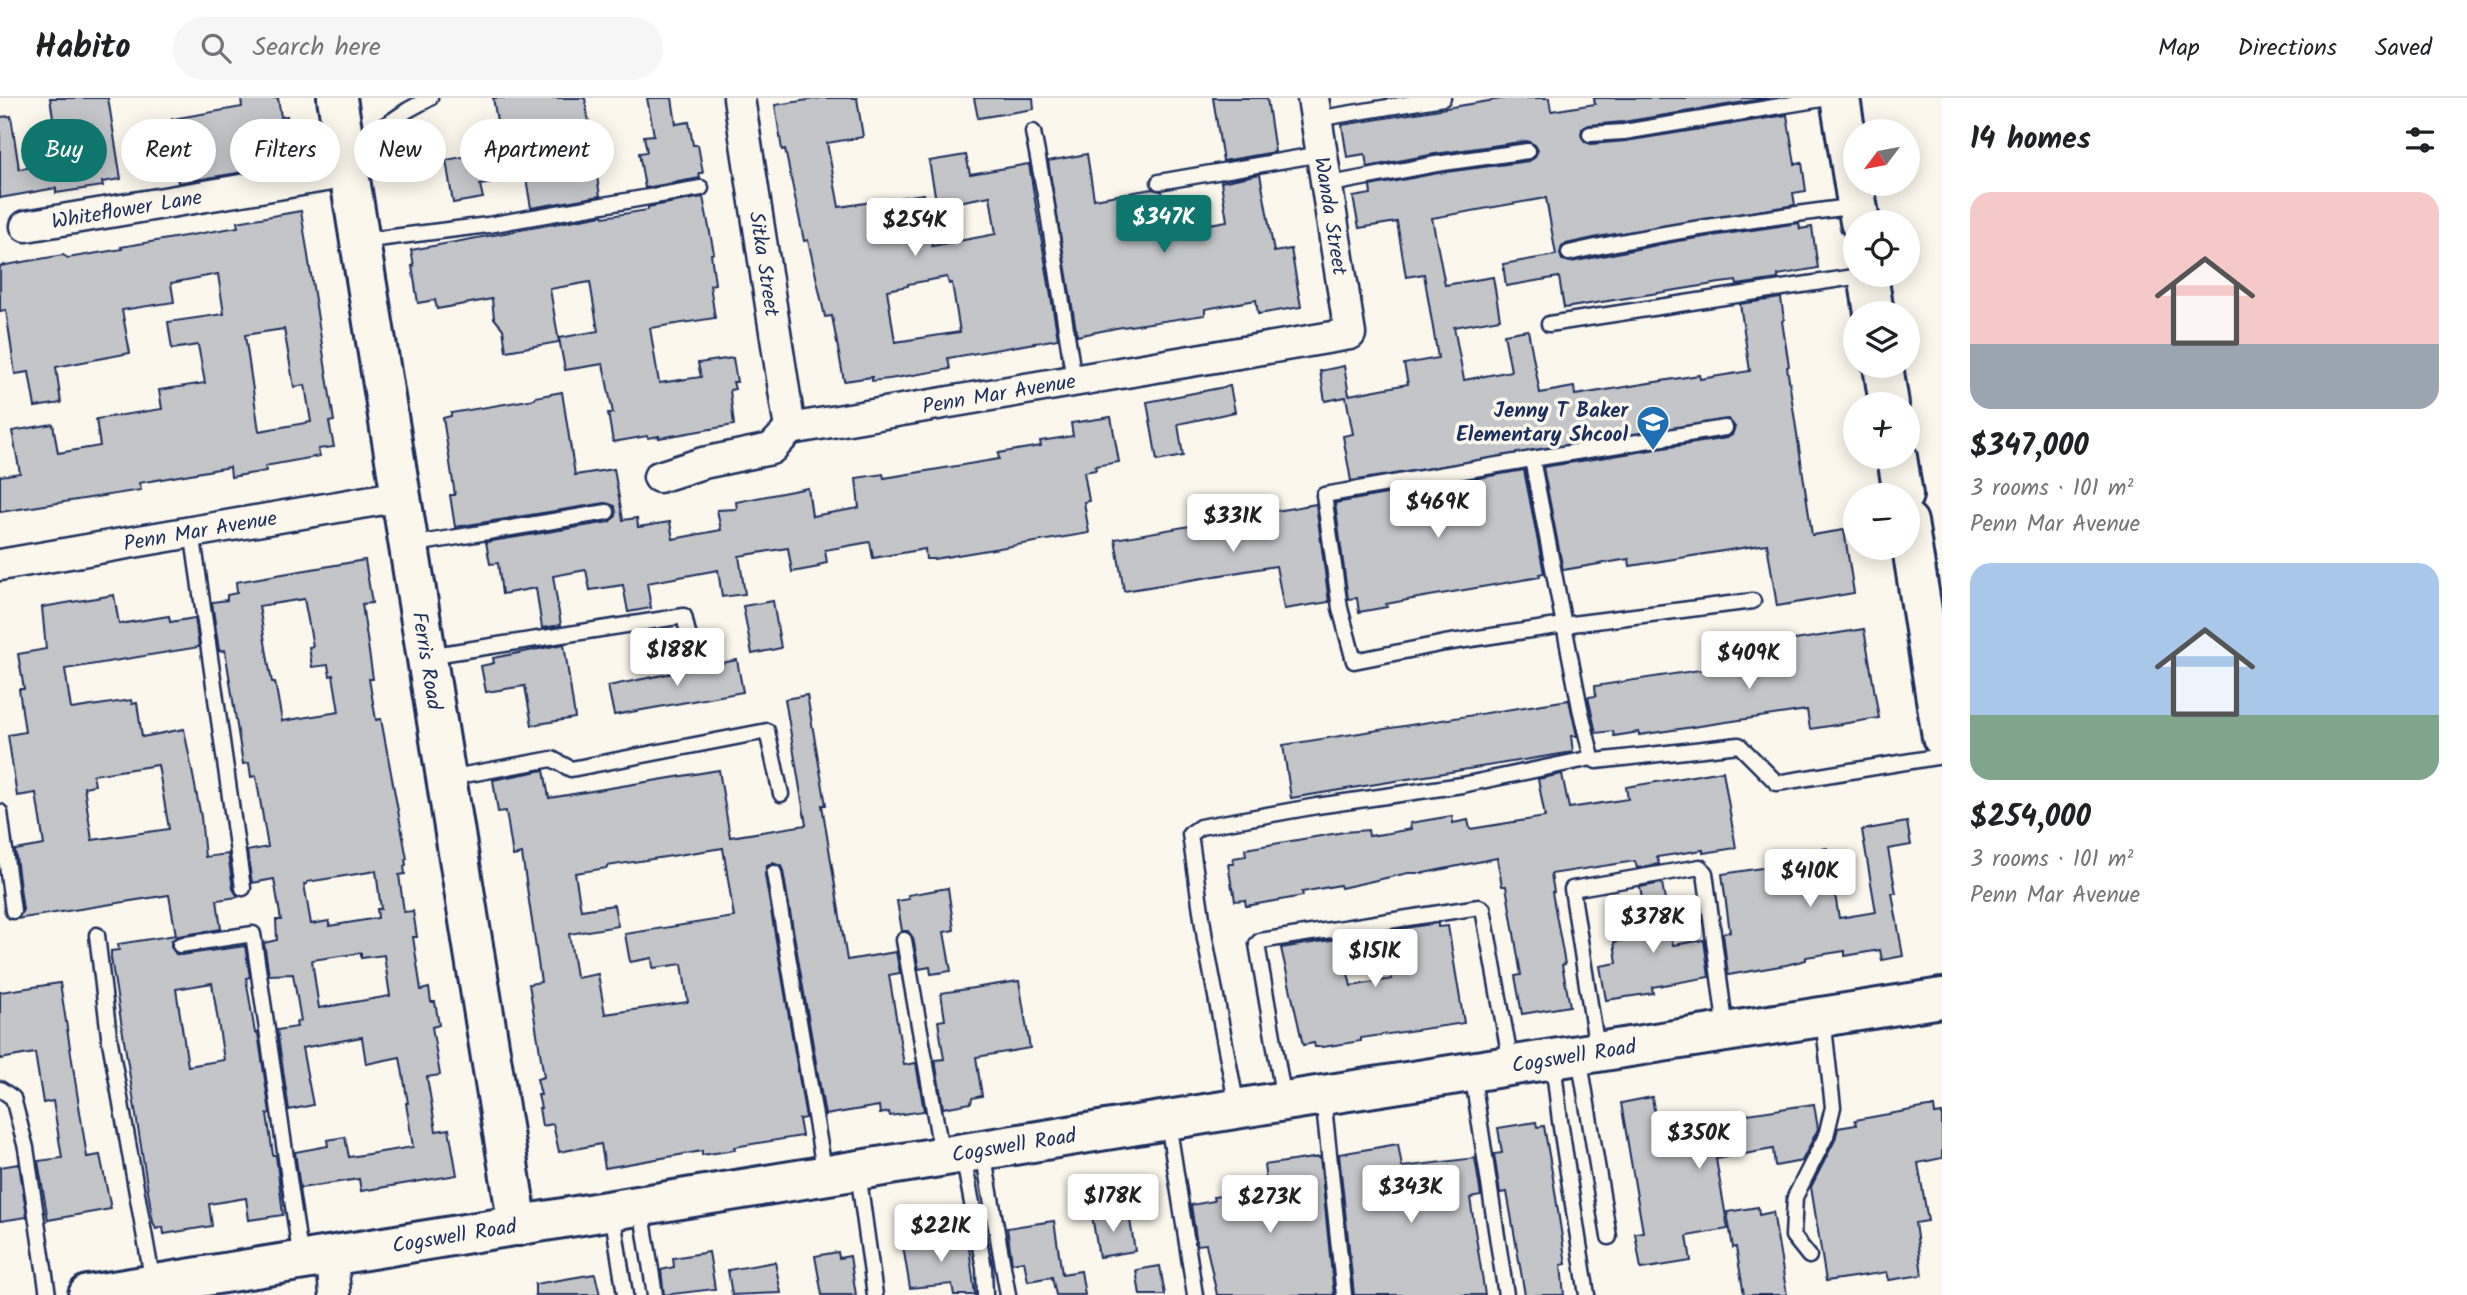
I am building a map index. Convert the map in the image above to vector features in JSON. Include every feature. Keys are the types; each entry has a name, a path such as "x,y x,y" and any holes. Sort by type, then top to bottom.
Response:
{"street":[{"name":"Ferris Road","path":"337,98 518,1226"},
{"name":"Sitka Street","path":"739,98 790,429"},
{"path":"1840,98 1857,210"},
{"name":"Wanda Street","path":"1314,109 1350,334"},
{"name":"Whiteflower Lane","path":"26,226 347,162"},
{"name":"Penn Mar Avenue","path":"659,477 703,463 771,449 790,429 1350,334"},
{"name":"Penn Mar Avenue","path":"0,565 401,496"},
{"path":"1914,560 1942,737"},
{"name":"Cogswell Road","path":"88,1295 1284,1101 1942,998"},
{"path":"316,1259 335,1295"}],"lane":[{"path":"347,162 408,110 430,98"},
{"path":"1314,109 1443,98"},
{"path":"1590,134 1623,132 1828,98"},
{"path":"1032,132 1046,200 1074,380"},
{"path":"1326,185 1436,164 1528,151"},
{"path":"1159,182 1321,154"},
{"path":"360,241 488,225 701,188"},
{"path":"1569,253 1743,221 1843,215"},
{"path":"1549,324 1843,279"},
{"path":"1725,428 1324,495 1340,608 1354,661 1445,643 1564,625 1753,601"},
{"path":"1532,459 1592,758"},
{"path":"409,545 607,512"},
{"path":"192,531 243,888"},
{"path":"427,656 684,616 690,642"},
{"path":"446,779 552,759 571,769 767,731 781,794"},
{"path":"1237,1109 1205,939 1190,834 1200,827 1317,806 1462,785 1592,758 1597,761 1739,745 1777,783 1942,756"},
{"path":"0,812 13,911"},
{"path":"1609,1237 1576,1055 1572,889 1700,867 1704,870 1726,1032"},
{"path":"774,873 841,1173 875,1295"},
{"path":"1284,1101 1258,942 1452,911 1479,907 1483,909 1511,1066"},
{"path":"97,934 109,1036 153,1284"},
{"path":"180,945 253,934 316,1259"},
{"path":"904,940 962,1154 1008,1295"},
{"path":"1809,1256 1793,1236 1795,1197 1826,1136 1833,1107 1822,1017"},
{"path":"1576,1055 1560,1121 1587,1295"},
{"path":"1472,1072 1506,1295"},
{"path":"0,1089 13,1098 23,1136 48,1295"},
{"path":"1323,1095 1344,1295"},
{"path":"1168,1120 1195,1295"},
{"path":"962,1154 984,1268 985,1295"},
{"path":"625,1295 626,1208"},
{"path":"626,1208 655,1295"}],"building":[{"path":"50,98 108,98 121,179 107,181 107,119 53,119"},
{"path":"241,98 278,98 281,117 287,116 287,119 230,119 230,174 216,177 216,119 172,119 242,107"},
{"path":"493,98 585,98 588,119 497,119"},
{"path":"647,98 672,98 676,124 689,122 693,145 698,145 703,173 699,173 700,178 645,188 639,153 647,152 644,136 654,135"},
{"path":"821,98 857,98 863,137 827,143 839,207 924,194 932,246 996,234 990,196 937,206 929,161 966,155 970,174 1029,164 1058,339 948,358 950,369 872,381 872,377 844,381 832,316 825,317 808,240 804,241 785,149 782,150 775,105","holes":["947,277 949,284 952,283 960,332 895,342 887,290"]},
{"path":"974,98 1033,98 1034,109 978,118"},
{"path":"1213,98 1267,98 1275,152 1223,161"},
{"path":"1507,98 1549,98 1551,111 1595,104 1594,98 1769,98 1589,125 1582,129 1581,135 1585,142 1591,144 1626,141 1787,115 1795,164 1802,163 1806,191 1793,193 1795,205 1603,236 1566,244 1562,246 1560,254 1562,260 1571,262 1678,241 1799,223 1800,229 1812,227 1818,268 1778,275 1778,279 1737,285 1736,281 1720,283 1564,308 1559,277 1506,286 1503,264 1556,255 1546,198 1432,218 1445,285 1493,277 1500,319 1454,327 1464,380 1511,371 1504,334 1528,330 1540,393 1574,387 1575,395 1699,375 1700,379 1750,371 1740,304 1781,298 1787,367 1812,535 1843,530 1843,560 1849,560 1854,593 1777,606 1767,544 1630,566 1629,559 1563,570 1543,467 1727,438 1732,435 1735,427 1728,419 1351,481 1343,436 1353,434 1346,397 1325,401 1320,371 1344,366 1349,395 1408,384 1404,364 1438,358 1424,274 1406,277 1397,222 1359,228 1353,197 1371,194 1370,186 1438,173 1529,161 1538,150 1527,141 1367,167 1365,154 1347,157 1342,125"},
{"path":"11,116 21,182 102,182 103,186 56,193 56,188 0,198 0,117"},
{"path":"1087,154 1094,199 1152,189 1162,191 1168,231 1227,221 1221,182 1260,174 1274,252 1291,249 1301,307 1258,314 1256,300 1205,309 1205,315 1077,336 1048,161"},
{"path":"460,158 460,182 500,182 480,185 483,198 453,203 446,160"},
{"path":"527,182 598,182 600,196 531,208"},
{"path":"703,197 714,253 711,254 715,284 710,285 715,318 650,328 659,383 701,377 698,363 733,358 737,382 733,382 735,389 730,390 734,425 659,438 647,436 613,442 608,413 613,413 603,364 565,370 559,338 598,331 590,282 550,289 559,342 506,351 503,329 494,318 492,299 437,309 435,300 418,303 411,250 603,215 648,210 648,207"},
{"path":"301,211 334,421 329,422 334,447 318,449 320,456 265,466 266,471 231,477 230,467 139,483 141,490 0,512 0,476 20,473 12,431 53,424 58,453 100,446 96,419 162,409 159,390 205,383 198,345 172,349 168,322 224,314 218,274 171,283 174,302 122,310 130,353 56,367 61,403 35,407 29,372 15,374 6,310 0,311 0,266 63,255 68,258 122,249 121,247 238,227 237,222","holes":["284,329 294,387 305,385 311,422 259,431 245,335"]},
{"path":"1230,386 1235,412 1178,424 1183,456 1157,461 1147,402"},
{"path":"562,392 575,475 614,469 623,520 637,518 638,527 670,522 673,539 721,530 717,510 737,509 736,502 808,488 812,516 859,508 856,478 883,474 884,478 999,459 998,453 1041,446 1040,441 1073,436 1071,423 1111,417 1119,462 1095,466 1096,470 1084,472 1089,501 1084,502 1089,533 934,559 926,559 925,549 873,558 870,542 825,550 827,563 792,572 788,548 739,556 745,594 722,597 718,570 647,583 651,608 628,612 623,585 590,590 586,570 553,576 561,625 542,628 536,588 502,594 498,563 490,564 486,542 609,522 616,516 615,506 605,503 455,527 450,495 455,495 443,418 451,416 451,413"},
{"path":"1524,470 1544,573 1539,574 1540,577 1386,604 1387,607 1359,612 1357,598 1348,599 1335,503"},
{"path":"1316,504 1329,602 1284,609 1276,566 1124,591 1115,539"},
{"path":"365,560 372,603 362,604 373,679 369,679 376,720 381,719 407,859 405,874 399,875 404,912 413,911 417,937 413,937 421,990 429,988 431,1002 435,1002 439,1025 432,1027 440,1075 427,1077 436,1131 449,1129 457,1175 361,1191 359,1179 300,1188 295,1152 328,1146 327,1140 345,1137 349,1157 413,1147 400,1057 366,1064 362,1037 302,1048 313,1105 289,1110 277,1030 297,1027 296,1022 301,1021 293,974 269,975 264,943 277,940 276,920 281,920 274,879 252,883 247,851 268,847 256,776 251,777 249,763 243,764 225,650 219,651 212,602 227,600 227,595 237,593 236,582","holes":["304,599 313,646 309,647 312,667 328,665 330,676 333,675 339,712 282,721 275,682 272,682 259,606","376,871 381,909 377,909 378,918 329,926 329,921 311,924 304,884","361,953 361,958 384,955 390,996 319,1008 312,960"]},
{"path":"114,595 119,624 169,616 170,622 195,618 199,647 65,669 71,709 131,700 132,704 137,703 142,737 184,729 201,817 205,857 228,854 233,889 238,897 217,900 221,929 178,936 171,941 171,947 176,954 181,955 245,946 250,977 246,978 255,1033 258,1033 270,1113 267,1114 273,1155 276,1155 283,1215 249,1220 246,1198 209,1204 212,1226 164,1234 163,1227 156,1229 153,1222 111,951 119,950 118,944 176,935 169,895 17,919 23,910 15,850 44,845 36,793 17,796 8,735 25,732 19,689 24,689 18,654 46,649 42,607","holes":["158,765 169,829 92,840 84,787 95,785 93,775","212,983 224,1060 188,1066 176,989"]},
{"path":"773,601 781,648 752,654 743,606"},
{"path":"1864,629 1879,718 1810,729 1807,710 1639,735 1639,732 1614,736 1613,731 1596,733 1588,697 1596,696 1595,686 1785,657 1782,642"},
{"path":"564,644 575,718 532,725 525,686 486,692 481,666 494,663 493,658"},
{"path":"737,660 743,692 614,715 608,686"},
{"path":"807,695 826,805 822,805 847,960 896,952 900,973 889,975 904,1065 916,1063 924,1111 890,1116 889,1112 880,1114 879,1106 825,1115 783,871 781,866 773,863 767,866 765,875 806,1118 799,1119 802,1136 734,1147 735,1150 702,1155 702,1151 605,1168 601,1144 559,1152 553,1124 542,1126 539,1108 538,1095 541,1095 537,1079 544,1077 529,984 541,982 522,854 513,856 506,811 498,812 493,780 544,770 549,798 719,770 730,837 806,825 785,699","holes":["723,848 734,917 625,934 630,962 652,958 653,968 682,964 688,1002 605,1014 598,974 576,976 569,934 618,926 614,905 581,910 575,873"]},
{"path":"1569,700 1577,736 1571,736 1573,752 1291,798 1283,745"},
{"path":"1723,771 1736,848 1657,857 1659,864 1637,868 1635,861 1551,874 1570,1006 1522,1014 1515,976 1521,975 1506,886 1502,886 1497,858 1341,888 1340,885 1302,892 1303,896 1246,906 1245,900 1235,901 1228,864 1234,864 1233,858 1246,856 1245,849 1344,832 1368,830 1369,836 1389,833 1411,829 1410,823 1452,816 1453,823 1468,820 1470,829 1545,817 1538,779 1562,774 1569,808 1628,799 1626,787"},
{"path":"1907,822 1911,845 1888,849 1896,893 1892,893 1903,956 1882,960 1880,950 1845,956 1845,951 1728,975 1723,933 1730,932 1722,874 1807,861 1805,851 1827,848 1839,918 1876,912 1862,830"},
{"path":"1662,883 1673,945 1704,940 1709,977 1652,987 1653,993 1606,1000 1600,966 1617,963 1614,942 1649,936 1640,887"},
{"path":"948,888 954,930 944,932 951,971 931,974 930,967 919,969 913,938 908,931 902,931 897,901 909,899 908,895"},
{"path":"1438,923 1438,927 1448,926 1464,1023 1361,1038 1361,1041 1323,1047 1315,1047 1314,1043 1303,1045 1281,948 1337,939 1351,986 1392,979 1389,944 1393,943 1391,930"},
{"path":"1019,981 1030,1048 976,1057 982,1096 972,1098 971,1103 943,1108 935,1060 944,1059 938,1021 945,1020 941,993"},
{"path":"60,983 87,1157 100,1155 111,1209 48,1220 38,1161 62,1158 53,1101 43,1103 35,1053 0,1059 0,992"},
{"path":"1652,1097 1658,1135 1715,1126 1714,1119 1814,1104 1818,1129 1802,1161 1775,1166 1773,1149 1716,1159 1728,1229 1687,1236 1691,1261 1641,1269 1635,1233 1643,1232 1621,1103"},
{"path":"1934,1107 1935,1114 1942,1113 1942,1158 1918,1163 1928,1221 1915,1223 1922,1275 1889,1280 1887,1272 1826,1281 1811,1187 1835,1140 1838,1128 1856,1125 1855,1120"},
{"path":"1536,1122 1537,1127 1544,1126 1553,1178 1566,1264 1561,1265 1564,1295 1525,1295 1507,1192 1500,1193 1494,1154 1502,1153 1498,1128"},
{"path":"1398,1144 1402,1167 1475,1158 1481,1196 1470,1198 1485,1295 1354,1295 1339,1154"},
{"path":"1320,1157 1334,1295 1217,1295 1206,1244 1197,1245 1191,1205 1214,1201 1213,1197 1267,1189 1264,1165"},
{"path":"19,1164 27,1217 0,1221 0,1167"},
{"path":"1758,1207 1759,1215 1773,1212 1787,1295 1744,1295 1727,1212"},
{"path":"1114,1212 1115,1217 1129,1214 1135,1251 1099,1257 1092,1216"},
{"path":"1054,1221 1062,1274 1081,1271 1085,1295 1056,1295 1052,1277 1028,1281 1024,1261 1012,1263 1007,1228"},
{"path":"967,1231 975,1295 954,1295 952,1284 910,1288 903,1246 948,1239 953,1233"},
{"path":"709,1252 715,1289 664,1295 661,1270 674,1267 673,1258"},
{"path":"838,1252 839,1258 850,1256 856,1295 822,1295 815,1256"},
{"path":"775,1262 781,1293 732,1295 728,1270"},
{"path":"1160,1266 1165,1295 1140,1295 1136,1270"},
{"path":"595,1274 600,1295 535,1295 535,1284"}],"place":[{"name":"Jenny T Baker Elementary Shcool","path":"1653,452"}]}
